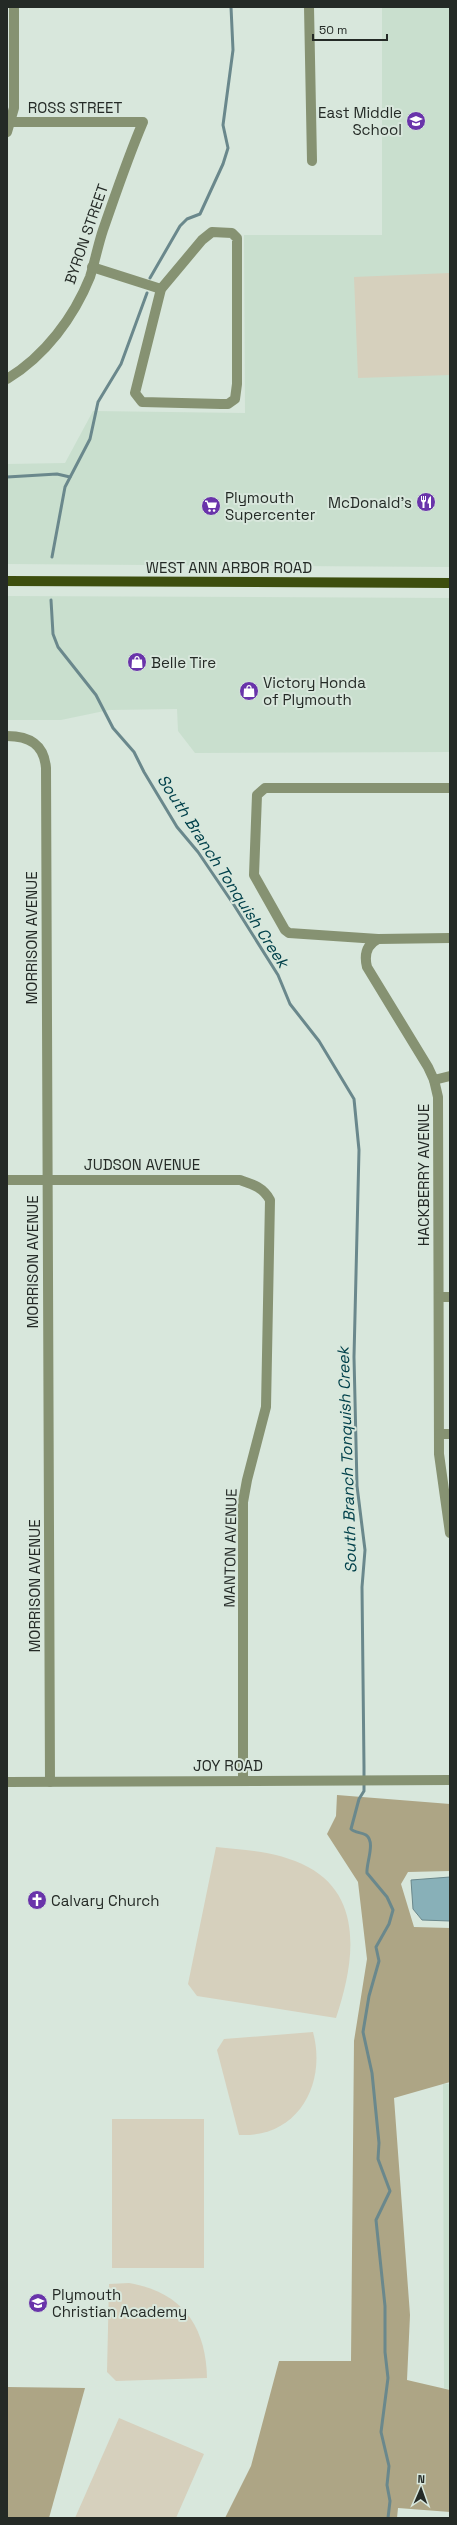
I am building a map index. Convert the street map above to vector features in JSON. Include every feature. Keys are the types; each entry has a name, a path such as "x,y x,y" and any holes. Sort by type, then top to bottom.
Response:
{"main road":[{"name":"WEST ANN ARBOR ROAD","path":"7,581 450,583"}],"street":[{"path":"7,132 14,108 14,7"},
{"path":"309,7 312,161"},
{"name":"ROSS STREET","path":"9,122 143,122"},
{"name":"BYRON STREET","path":"7,379 31,361 60,330 75,305 92,267 129,153 143,122"},
{"path":"212,232 232,233 237,238 237,384 236,393 232,402 221,404 142,402 136,398 136,384 161,289 207,234 212,232"},
{"path":"92,267 161,289"},
{"name":"MORRISON AVENUE","path":"7,736 24,737 38,745 44,755 46,768 50,1782"},
{"path":"450,788 265,788 257,795 254,875 285,930 295,934 378,939 450,938"},
{"name":"HACKBERRY AVENUE","path":"378,939 368,948 365,960 367,966 434,1080 438,1097 439,1296 445,1434 441,1470 450,1533"},
{"path":"434,1080 450,1076"},
{"name":"JUDSON AVENUE","path":"7,1180 240,1180 256,1186 266,1192 270,1200"},
{"name":"MANTON AVENUE","path":"243,1780 243,1502 247,1480 266,1407 270,1200"},
{"path":"439,1296 450,1297"},
{"name":"JOY ROAD","path":"7,1782 450,1780"}],"shaded area":[{"path":"382,7 450,7 450,567 7,564 7,464 65,463 93,411 245,413 244,235 382,235"},
{"path":"450,273 450,375 358,378 354,277"},
{"path":"7,596 450,598 450,752 195,753 178,731 177,709 109,710 61,720 7,720"},
{"path":"337,1795 450,1804 450,1871 408,1872 401,1884 414,1927 450,1928 450,2082 394,2098 410,2315 407,2380 450,2390 450,2512 398,2508 397,2518 225,2518 251,2466 279,2361 351,2361 354,2041 367,1959 358,1882 327,1834 336,1816"},
{"path":"216,1847 263,1852 297,1862 308,1867 327,1880 339,1896 347,1915 350,1935 350,1956 347,1977 336,2018 197,1996 188,1984"},
{"path":"313,2032 316,2051 316,2070 311,2088 303,2104 292,2117 277,2127 260,2134 239,2135 217,2050 224,2039"},
{"path":"443,2084 450,2084 450,2390 444,2388"},
{"path":"112,2119 204,2119 204,2268 112,2268"},
{"path":"129,2283 163,2294 177,2303 188,2314 196,2327 202,2342 206,2359 207,2378 116,2381 107,2372 109,2284"},
{"path":"7,2387 85,2388 49,2518 7,2518"},
{"path":"119,2418 204,2454 176,2518 75,2518"}],"water":[{"path":"450,1877 450,1921 422,1920 413,1909 411,1880"}],"waterway":[{"path":"150,278 180,226 187,219 200,214 223,164 228,148 223,125 233,50 231,7"},
{"path":"52,557 65,487 90,439 98,402 121,364 147,293"},
{"name":"South Branch Tonquish Creek","path":"7,477 57,474 70,477"},
{"name":"South Branch Tonquish Creek","path":"51,600 53,634 58,647 96,695 113,728 134,752 144,772 177,827 198,852 234,905 278,975 290,1004 319,1041 354,1099 359,1150 354,1357 357,1486 365,1550 362,1587 364,1791 359,1799 351,1829 362,1833 369,1838 370,1847 367,1873 387,1897 393,1910 389,1924 376,1947 379,1961 369,1996 363,2032 372,2073 379,2143 378,2159 390,2191 376,2220 385,2306 385,2352 388,2378 381,2432 389,2466 387,2485 390,2501 388,2518"}],"place":[{"name":"East Middle School","path":"416,121"},
{"name":"McDonald's","path":"426,502"},
{"name":"Plymouth Supercenter","path":"211,506"},
{"name":"Belle Tire","path":"137,662"},
{"name":"Victory Honda of Plymouth","path":"249,691"},
{"name":"Calvary Church","path":"37,1900"},
{"name":"Plymouth Christian Academy","path":"38,2303"}]}
